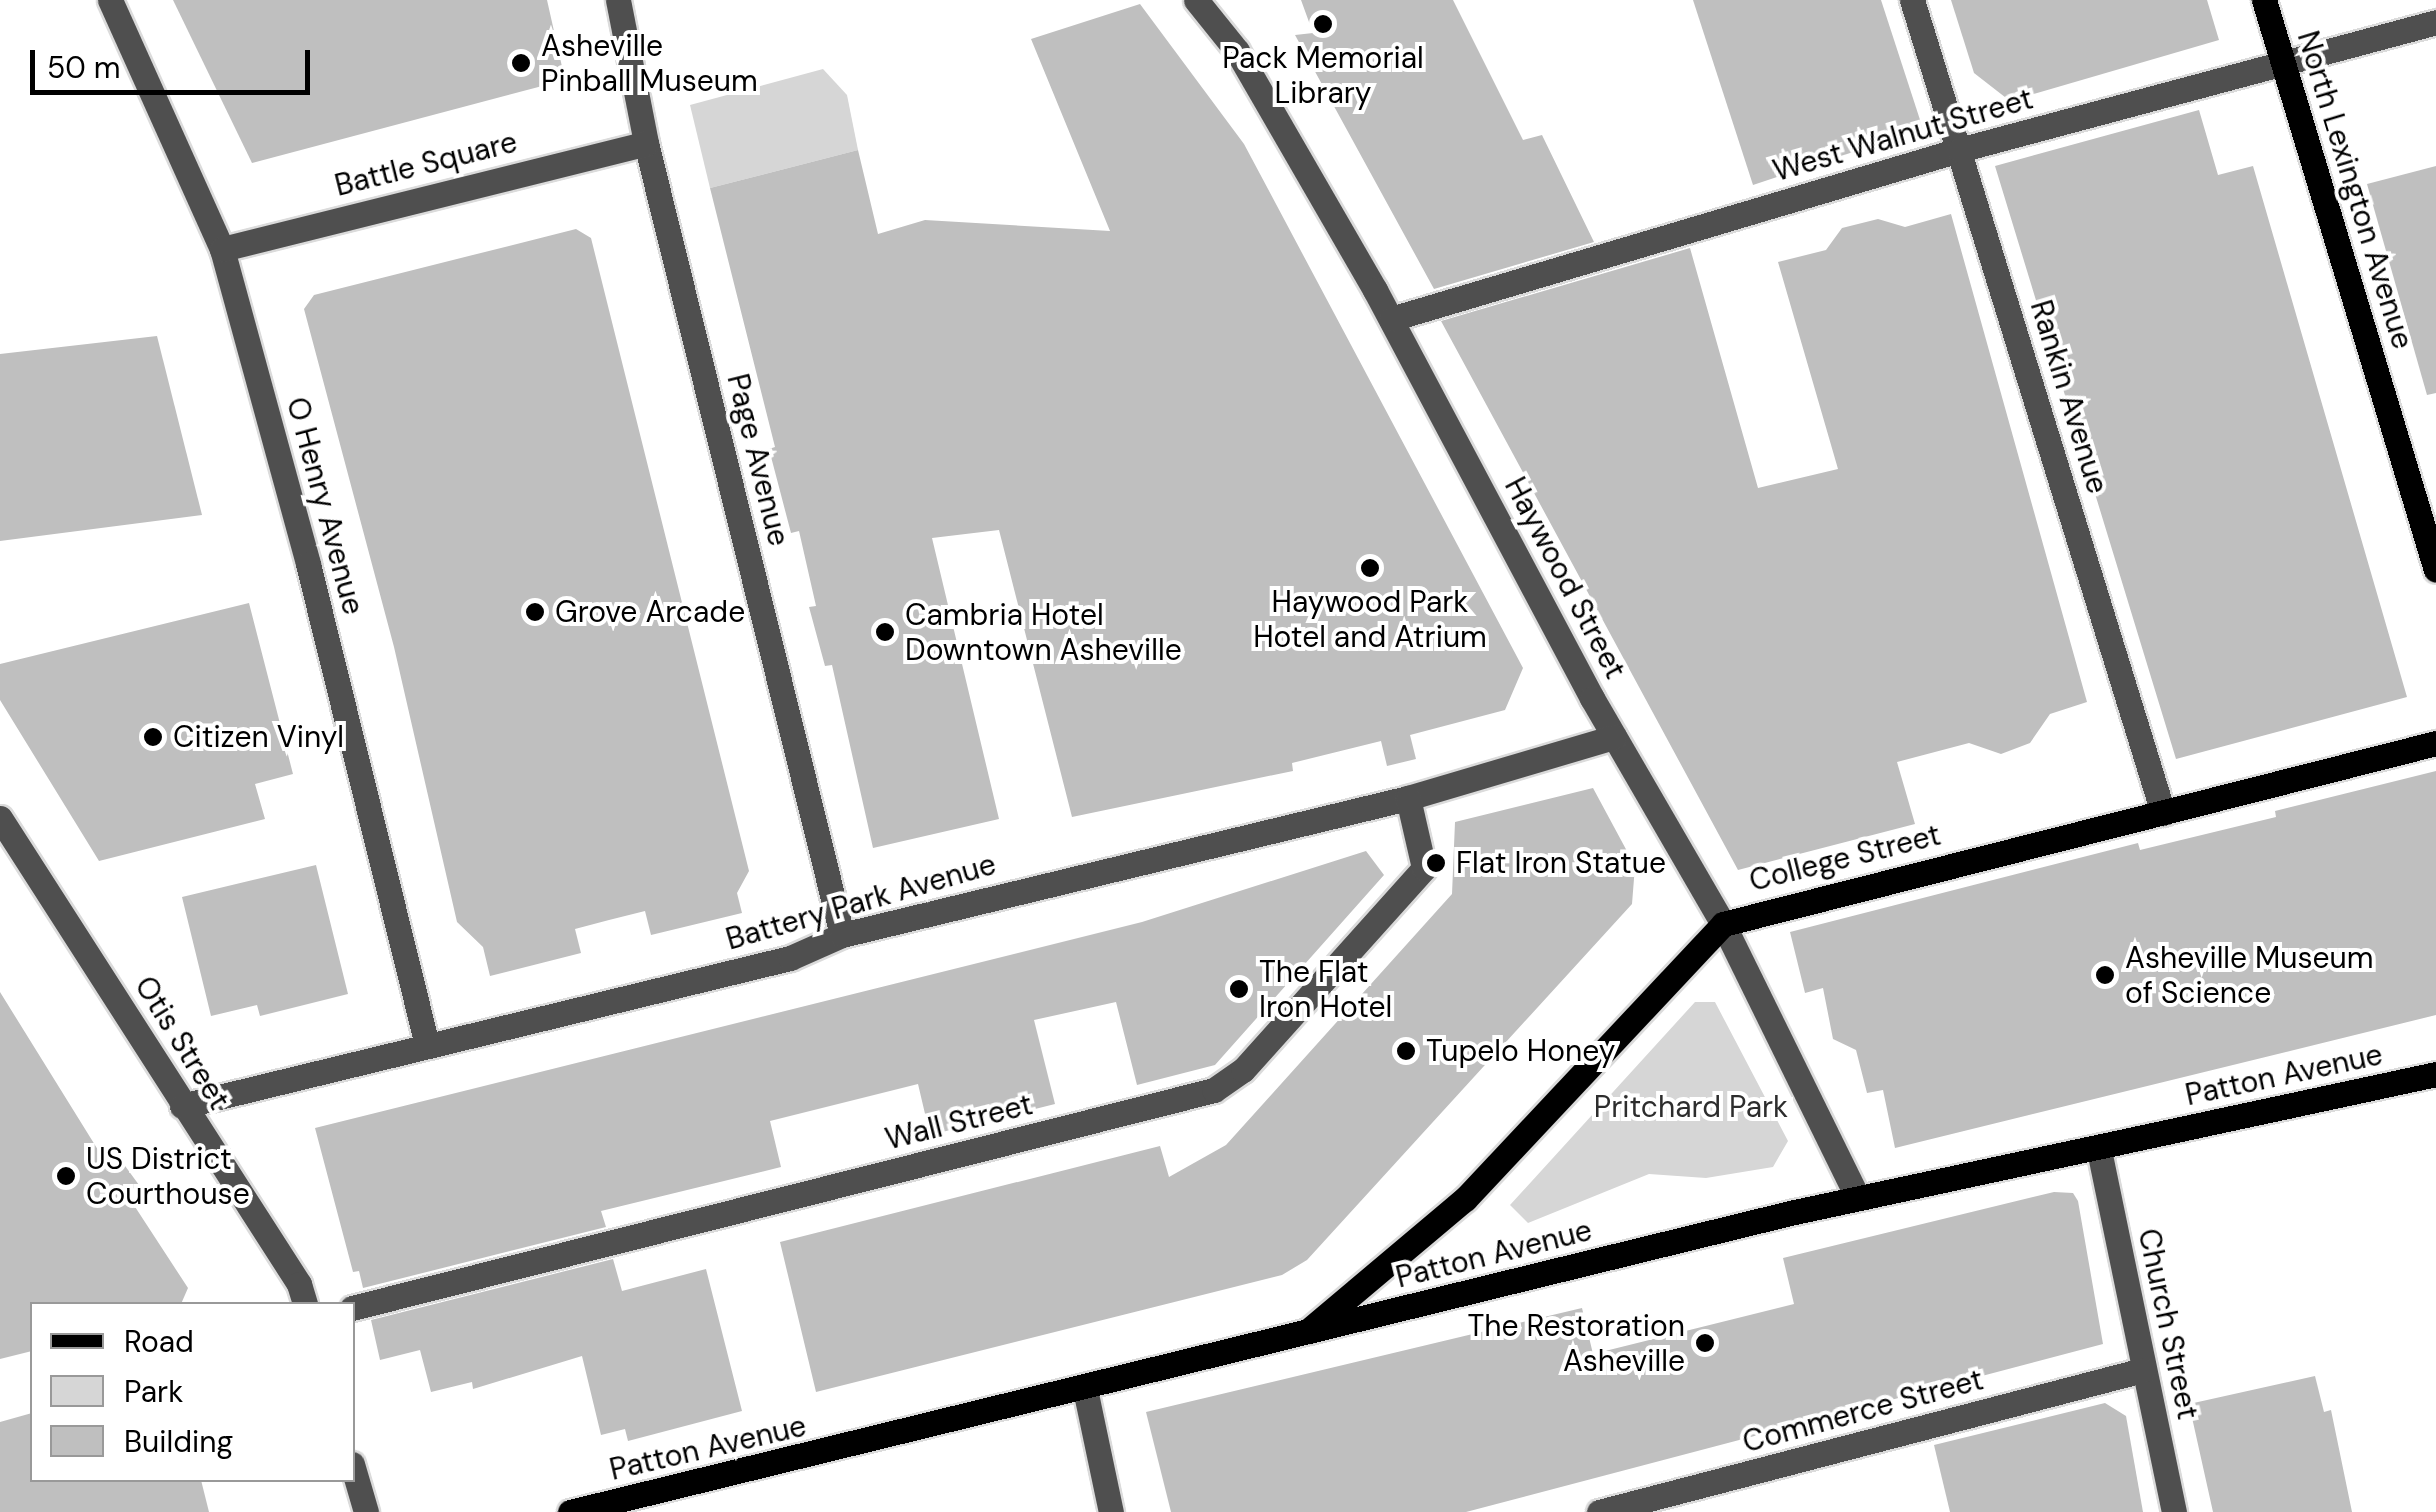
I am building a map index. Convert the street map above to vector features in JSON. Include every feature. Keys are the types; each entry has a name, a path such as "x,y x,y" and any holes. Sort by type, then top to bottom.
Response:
{"main road":[{"name":"North Lexington Avenue","path":"2264,0 2436,570"},
{"name":"College Street","path":"1304,1334 1466,1199 1723,924 2436,744"},
{"name":"Patton Avenue","path":"570,1512 687,1500 1084,1389 1858,1198 2098,1150 2436,1074"}],"street":[{"name":"O Henry Avenue","path":"110,0 222,249 308,564 426,1046"},
{"name":"Page Avenue","path":"618,0 646,143 842,935"},
{"name":"Haywood Street","path":"1196,0 1238,51 1391,319 1614,737 1723,924 1858,1198"},
{"name":"Rankin Avenue","path":"1912,0 2162,813"},
{"name":"West Walnut Street","path":"1391,319 1960,150 2436,22"},
{"name":"Battle Square","path":"222,249 646,143"},
{"name":"Battery Park Avenue","path":"182,1106 790,958 842,935 1408,798 1614,737"},
{"name":"Wall Street","path":"355,1307 1214,1090 1242,1070 1424,868 1408,798"},
{"name":"Otis Street","path":"0,818 298,1284 305,1302"},
{"name":"Church Street","path":"2098,1150 2174,1512"},
{"name":"Commerce Street","path":"1599,1512 1658,1506 2143,1370"},
{"path":"1084,1389 1111,1512"},
{"path":"355,1474 366,1512"}],"green space":[{"path":"823,69 847,95 858,150 710,188 690,105"},
{"name":"Pritchard Park","path":"1695,1002 1715,1002 1788,1141 1773,1167 1706,1178 1649,1174 1528,1223 1510,1205"}],"building":[{"path":"173,0 547,0 565,80 252,163"},
{"path":"1301,0 1453,0 1523,140 1542,135 1594,242 1434,289 1295,35 1313,33"},
{"path":"1693,0 1881,0 1923,129 1753,185"},
{"path":"1951,0 2207,0 2219,40 2010,101 1974,73"},
{"path":"1140,4 1244,144 1523,668 1505,710 1410,735 1416,759 1387,766 1381,741 1292,763 1293,771 1072,817 999,530 932,538 999,819 873,848 832,665 825,666 809,607 816,606 799,531 791,533 769,449 775,447 710,188 858,150 878,234 925,220 1110,231 1031,39"},
{"path":"2199,110 2218,175 2253,166 2407,697 2176,759 1995,166"},
{"path":"2436,166 2436,393 2427,395 2367,184"},
{"path":"1951,214 2087,702 2050,714 2030,743 2001,754 1969,743 1897,762 1915,824 1738,870 1441,321 1690,248 1758,488 1838,469 1778,262 1826,250 1842,228 1878,219 1905,227"},
{"name":"Grove Arcade","path":"576,229 591,238 749,871 737,893 742,913 651,935 645,911 575,929 581,953 490,976 483,947 457,922 394,647 304,309 314,295"},
{"path":"157,336 202,515 0,541 0,354"},
{"name":"Citizen Vinyl","path":"249,603 293,774 255,784 265,819 99,861 0,700 0,664"},
{"path":"2436,771 2436,1015 1895,1148 1883,1090 1867,1093 1856,1050 1833,1039 1823,988 1805,993 1790,932 2138,843 2140,850 2276,817 2275,811"},
{"path":"1593,788 1635,866 1632,904 1307,1260 1282,1275 816,1392 780,1242 1160,1146 1169,1177 1226,1145 1452,894 1455,822"},
{"path":"1366,851 1384,875 1215,1065 1137,1085 1116,1002 1034,1020 1055,1104 930,1135 918,1084 770,1121 781,1167 601,1211 606,1227 363,1288 359,1271 353,1272 315,1128 1142,922"},
{"path":"316,865 348,994 260,1016 257,1005 211,1016 182,897"},
{"name":"US District Courthouse","path":"0,992 108,1166 120,1159 139,1185 126,1193 188,1288 182,1302 30,1302 30,1352 0,1359"},
{"path":"2054,1192 2073,1193 2078,1201 2103,1344 1466,1512 1171,1512 1146,1412 1582,1308 1593,1354 1794,1304 1783,1258"},
{"path":"613,1259 622,1291 706,1269 742,1411 628,1441 625,1429 601,1435 582,1356 473,1389 472,1382 431,1392 420,1350 380,1360 371,1320"},
{"path":"2315,1376 2324,1412 2331,1410 2352,1512 2213,1512 2189,1404"},
{"path":"2105,1403 2126,1416 2143,1512 1950,1512 1934,1445"},
{"path":"30,1414 30,1482 202,1482 209,1512 0,1512 0,1422"}],"place":[{"name":"Pack Memorial Library","path":"1323,24"},
{"name":"Asheville Pinball Museum","path":"521,63"},
{"name":"Haywood Park Hotel and Atrium","path":"1370,568"},
{"name":"Grove Arcade","path":"535,612"},
{"name":"Cambria Hotel Downtown Asheville","path":"885,632"},
{"name":"Citizen Vinyl","path":"153,737"},
{"name":"Flat Iron Statue","path":"1436,863"},
{"name":"Asheville Museum of Science","path":"2105,975"},
{"name":"The Flat Iron Hotel","path":"1239,989"},
{"name":"Tupelo Honey","path":"1406,1051"},
{"name":"US District Courthouse","path":"66,1176"},
{"name":"The Restoration Asheville","path":"1705,1343"}]}
